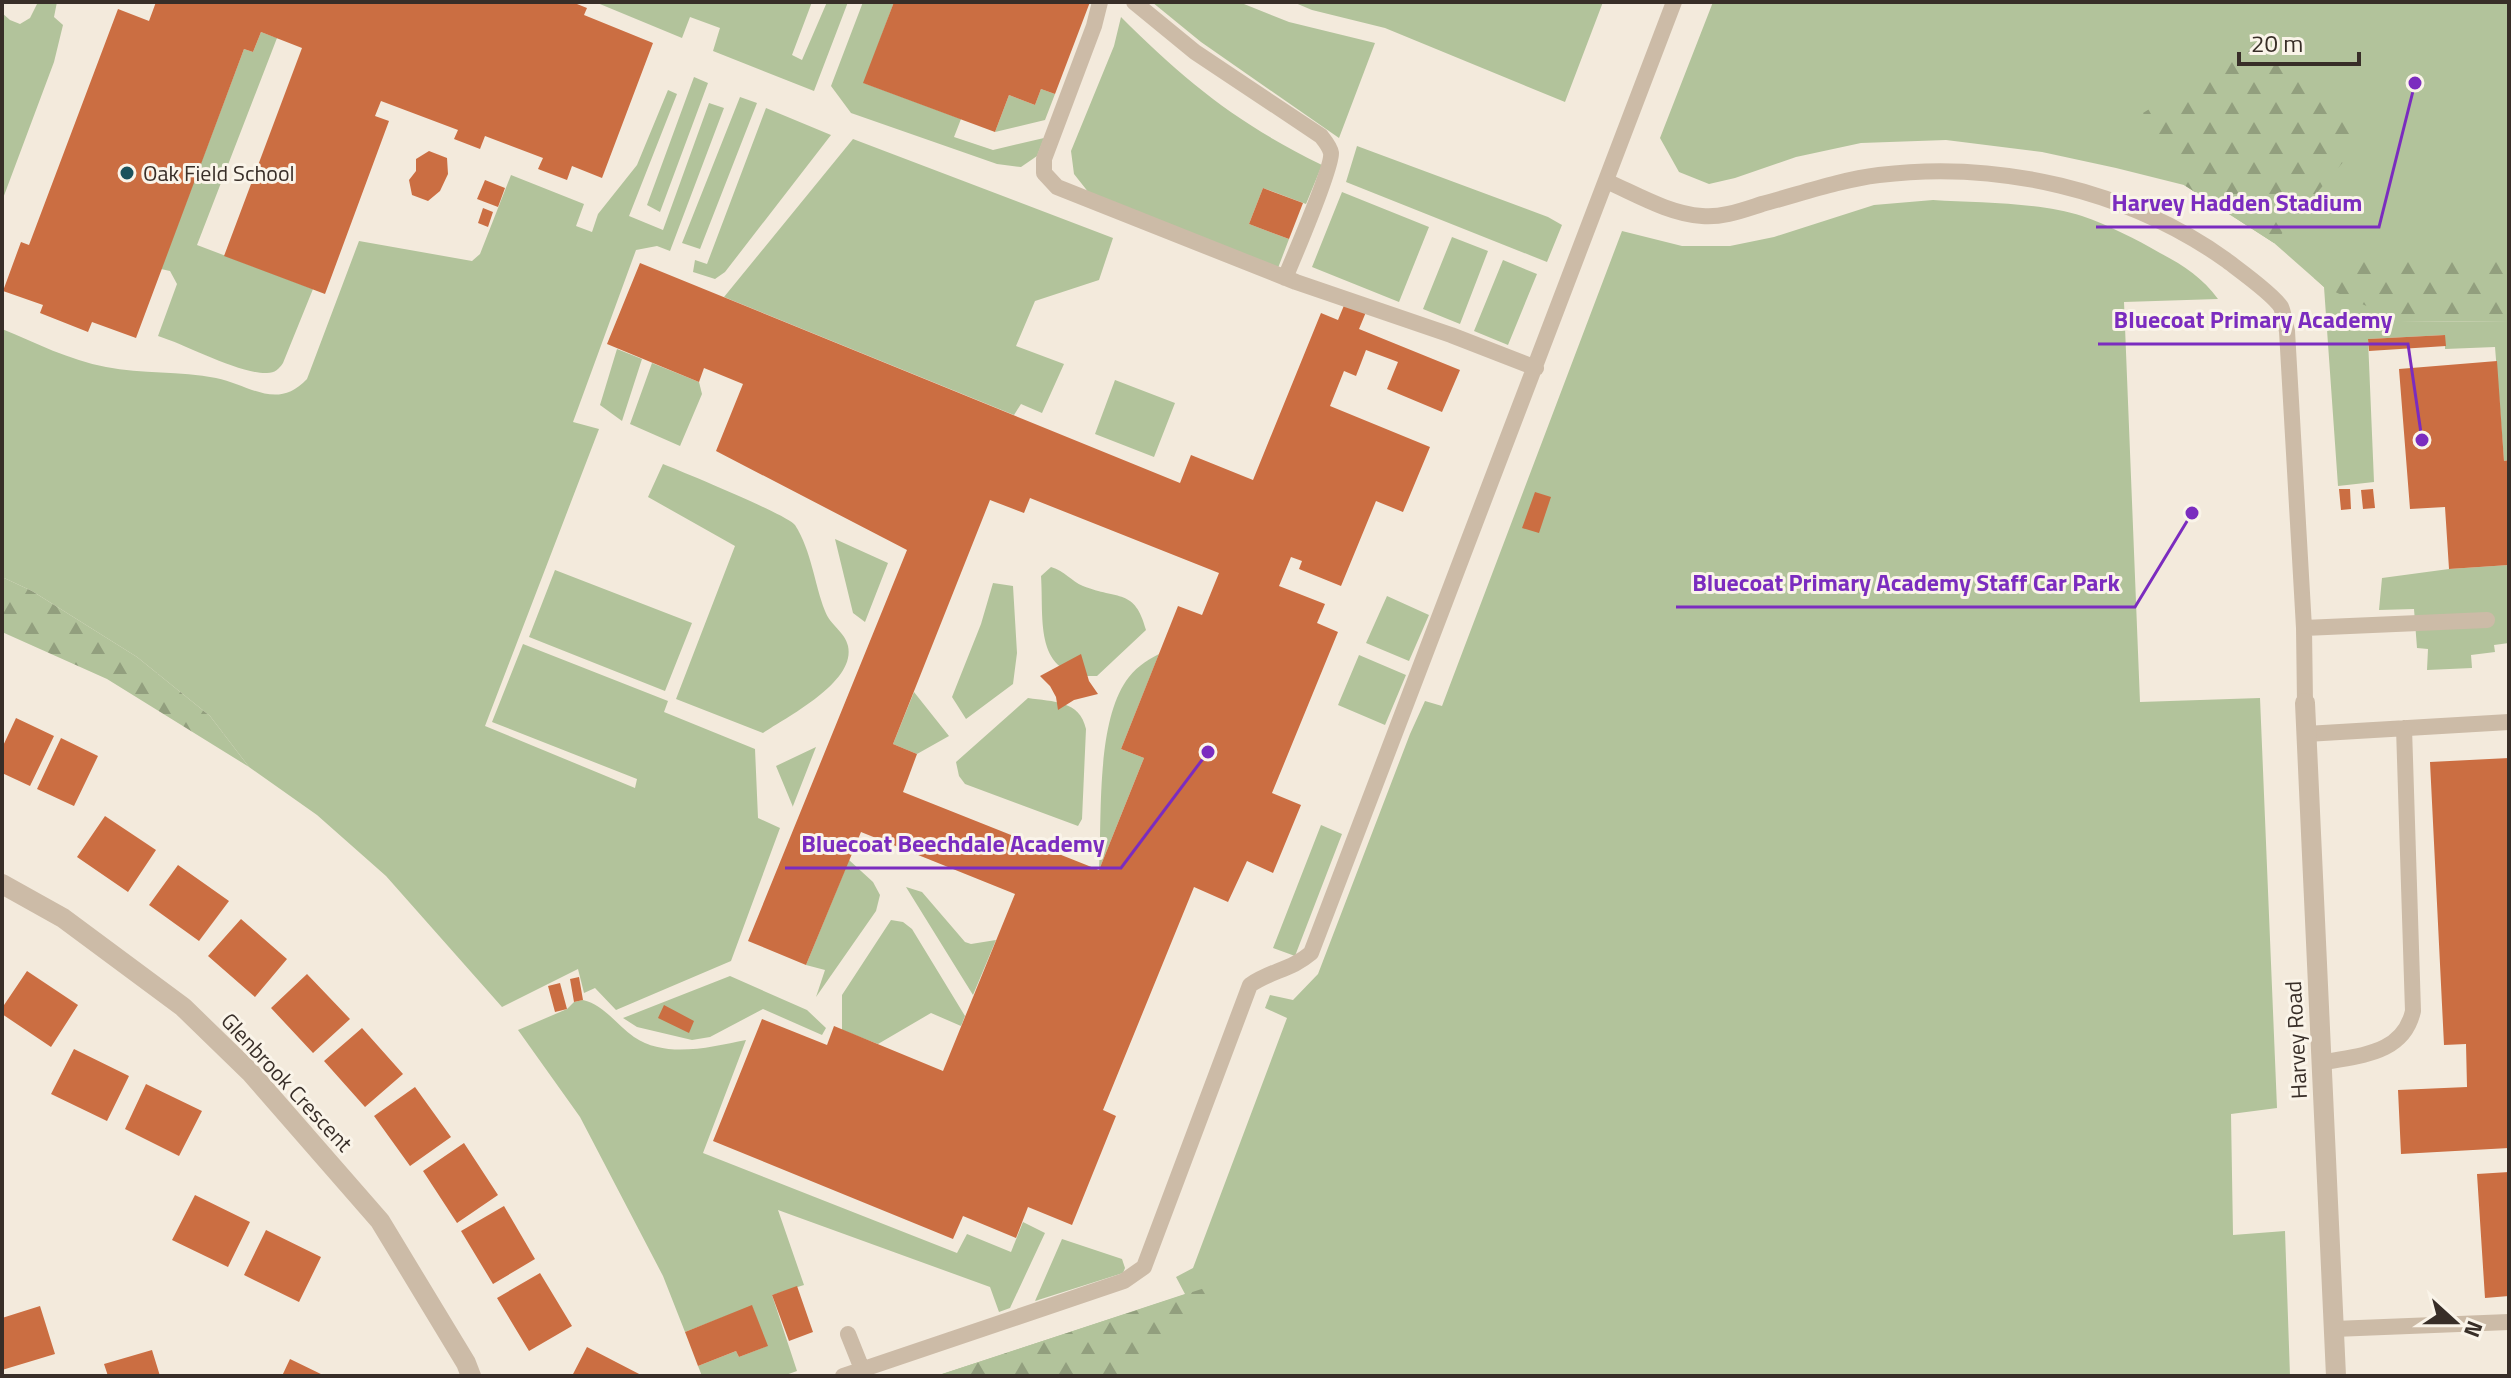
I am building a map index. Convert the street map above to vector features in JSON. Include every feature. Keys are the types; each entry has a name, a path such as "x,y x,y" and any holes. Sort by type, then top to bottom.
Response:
{"street":[{"name":"Harvey Road","path":"2305,703 2336,1376"},
{"name":"Glenbrook Crescent","path":"2,884 63,918 183,1007 250,1072 380,1221 471,1376"}],"lane":[{"path":"1100,2 1094,26 1044,159 1044,173 1057,187 1285,278 1536,368"},
{"path":"1134,2 1195,52 1321,136 1328,145 1332,155 1285,278"},
{"path":"843,1376 1124,1281 1144,1267 1250,985 1266,974 1297,966 1311,953 1674,2"},
{"path":"1606,181 1679,212 1705,217 1732,213 1844,181 1880,175 1949,171 2038,180 2092,192 2199,241 2245,274 2281,307 2287,331 2304,628 2305,703"},
{"path":"2304,628 2487,620"},
{"path":"2306,734 2509,722"},
{"path":"2321,1063 2387,1049 2400,1039 2410,1024 2413,1011 2404,728"},
{"path":"2334,1329 2509,1322"},
{"path":"848,1334 862,1369"}],"green space":[{"path":"38,2 57,2 54,17 63,25 54,62 2,201 2,13 20,24 30,18"},
{"path":"595,2 812,2 792,55 802,60 827,2 848,2 814,91 713,51 720,28 690,17 682,38"},
{"path":"863,2 894,2 864,83 961,119 954,137 993,150 1044,138 1037,156 1021,167 997,164 851,113 831,86"},
{"path":"1152,2 1239,2 1289,22 1375,43 1339,138 1201,42"},
{"path":"1293,2 1603,2 1565,102 1385,28 1312,10"},
{"path":"1713,2 2509,2 2509,274 2400,321 2509,322 2509,460 2504,461 2495,347 2445,349 2445,335 2368,339 2374,482 2338,486 2324,287 2274,243 2184,185 2042,152 1946,140 1861,143 1796,157 1709,184 1679,172 1660,138"},
{"path":"1121,17 1214,100 1264,134 1322,165 1306,204 1263,188 1249,224 1289,239 1278,268 1089,193 1074,174 1071,151 1114,46"},
{"path":"261,32 277,38 197,245 313,289 283,363 267,373 242,369 158,336 177,284 170,271 161,269 244,49 253,52"},
{"path":"2273,32 2368,133 2274,243 2184,185 2143,113"},
{"path":"694,77 708,83 660,212 647,205"},
{"path":"1041,89 1055,94 1045,120 995,132 1009,95 1035,105"},
{"path":"668,90 677,94 629,216 663,230 709,103 724,108 670,251 657,246 636,250 573,422 599,429 485,726 635,788 637,779 492,722 523,644 668,701 664,712 755,749 758,818 780,828 731,961 616,1010 595,988 584,993 578,969 502,1007 386,876 317,815 249,767 210,716 137,657 32,591 2,577 2,329 92,364 216,378 263,393 285,393 307,379 359,241 472,261 480,254 511,175 584,204 576,226 592,232 598,214 637,165"},
{"path":"740,97 757,103 700,249 682,243"},
{"path":"766,108 831,135 725,272 715,279 693,272 695,260 707,264"},
{"path":"853,139 1113,238 1099,280 1035,301 1016,346 1064,364 1042,413 1021,404 1014,415 724,297"},
{"path":"1357,146 1548,217 1562,225 1547,262 1346,182"},
{"path":"1342,192 1429,227 1399,302 1312,267"},
{"path":"1933,200 2028,206 2082,216 2177,262 2199,278 2218,299 2124,302 2140,702 2260,698 2277,1108 2231,1114 2233,1235 2285,1231 2290,1376 936,1376 1185,1294 1176,1277 1193,1268 1287,1018 1265,1008 1270,995 1293,1000 1318,974 1425,701 1442,706 1622,231 1682,246 1730,246 1774,237 1874,205"},
{"path":"1452,237 1488,251 1460,324 1423,309"},
{"path":"2509,257 2509,322 2400,321 2324,287 2314,278 2334,274 2368,259"},
{"path":"1503,260 1537,274 1508,345 1474,331"},
{"path":"617,349 642,359 622,421 600,405"},
{"path":"652,363 699,382 702,394 680,446 630,424"},
{"path":"1115,380 1175,403 1154,457 1095,434"},
{"path":"663,464 755,503 795,525 805,546 825,611 848,646 848,659 831,685 763,733 676,699 735,546 648,497"},
{"path":"835,539 888,563 865,622 853,613"},
{"path":"2509,565 2509,643 2494,645 2495,652 2471,655 2472,668 2427,670 2428,649 2417,648 2414,609 2379,610 2382,578"},
{"path":"1051,567 1083,586 1130,601 1142,617 1146,630 1097,676 1076,674 1062,668 1046,644 1041,576"},
{"path":"555,570 692,623 665,691 529,637"},
{"path":"2,577 32,591 137,657 210,716 249,767 107,679 2,632"},
{"path":"993,583 1013,586 1017,653 1013,684 966,719 952,697 981,624"},
{"path":"1387,596 1429,615 1409,661 1366,643"},
{"path":"1159,654 1121,749 1144,758 1099,870 1102,772 1116,700 1129,677"},
{"path":"1359,655 1406,675 1385,725 1338,705"},
{"path":"914,692 949,736 917,754 893,744"},
{"path":"1028,698 1064,704 1078,712 1083,720 1086,729 1082,819 1078,826 965,784 959,776 956,762"},
{"path":"816,747 793,806 793,807 776,766"},
{"path":"1321,825 1342,834 1295,956 1273,948"},
{"path":"849,860 873,882 880,895 876,911 816,997 825,970 806,965"},
{"path":"906,887 922,892 965,942 996,940 973,995"},
{"path":"891,920 903,922 912,929 965,1016 961,1026 931,1013 878,1044 842,1030 842,995"},
{"path":"730,976 807,1010 826,1028 822,1035 763,1009 710,1037 692,1040 637,1027 623,1018"},
{"path":"583,1000 604,1011 634,1037 660,1048 689,1049 746,1040 703,1153 957,1253 967,1234 1011,1252 1023,1222 1045,1233 1010,1308 999,1312 990,1287 778,1210 804,1285 772,1295 797,1371 783,1376 702,1376 698,1366 736,1351 739,1357 767,1346 752,1306 685,1332 663,1276 580,1117 518,1030"},
{"path":"1062,1239 1122,1259 1123,1273 1035,1301"},
{"path":"1223,1282 1208,1306 1170,1347 1124,1376 936,1376"}],"building":[{"name":"Oak Field School","path":"156,2 572,2 587,8 584,15 653,43 602,178 572,166 567,180 538,169 543,158 485,136 480,149 454,139 458,130 381,101 375,116 389,121 325,294 224,256 302,48 261,32 253,52 244,49 136,338 92,322 88,332 40,313 43,305 3,291 21,242 29,245 118,9 149,21"},
{"path":"894,2 1090,2 1055,94 1041,89 1035,105 1009,95 995,132 863,83"},
{"path":"429,151 447,158 448,174 440,191 428,201 412,195 409,180 416,171 416,159"},
{"path":"485,180 505,188 498,207 477,199"},
{"path":"1263,188 1303,203 1289,239 1249,224"},
{"path":"483,208 493,212 488,227 478,223"},
{"path":"640,263 1180,483 1191,455 1253,480 1321,313 1338,320 1345,303 1366,312 1359,329 1460,370 1442,412 1387,389 1398,362 1366,350 1356,376 1344,371 1330,406 1430,447 1403,512 1376,501 1341,586 1299,569 1302,561 1291,557 1279,586 1325,604 1317,623 1338,632 1272,793 1301,805 1273,873 1247,861 1228,902 1194,887 1103,1110 1116,1116 1072,1225 1028,1207 1016,1238 963,1216 953,1239 713,1141 762,1019 827,1045 834,1026 943,1071 1015,894 861,832 806,965 748,941 907,550 716,451 743,384 704,368 699,382 607,344","holes":["1030,498 1219,573 1202,615 1178,606 1121,749 1144,758 1099,870 903,792 917,754 893,744 990,500 1024,513"]},
{"path":"2445,335 2446,346 2369,351 2368,339"},
{"path":"2497,361 2504,461 2509,460 2509,565 2449,569 2445,507 2410,509 2399,369"},
{"path":"2339,489 2350,489 2351,509 2341,510"},
{"path":"2373,489 2375,508 2363,509 2361,490"},
{"path":"1535,492 1551,497 1539,533 1522,528"},
{"path":"1081,654 1089,681 1098,694 1074,700 1058,710 1056,697 1040,676"},
{"path":"16,718 54,736 30,786 2,773 2,748"},
{"path":"61,738 98,756 74,806 37,789"},
{"path":"2509,758 2509,1148 2401,1154 2398,1090 2467,1087 2466,1044 2444,1045 2430,762"},
{"path":"105,816 156,850 128,892 77,857"},
{"path":"178,865 229,901 199,941 149,905"},
{"path":"241,919 287,959 255,997 208,956"},
{"path":"27,971 78,1005 51,1047 2,1014 2,1008"},
{"path":"307,974 350,1019 313,1053 271,1008"},
{"path":"579,977 583,1000 574,1002 570,979"},
{"path":"560,983 567,1009 555,1012 548,986"},
{"path":"664,1005 694,1021 689,1033 658,1018"},
{"path":"362,1028 403,1074 365,1107 324,1061"},
{"path":"74,1049 129,1076 107,1121 51,1094"},
{"path":"146,1084 202,1111 179,1156 125,1129"},
{"path":"415,1087 451,1137 410,1166 374,1116"},
{"path":"464,1143 498,1195 457,1223 423,1171"},
{"path":"2509,1172 2509,1296 2485,1298 2477,1174"},
{"path":"195,1195 250,1222 228,1267 172,1240"},
{"path":"504,1206 535,1259 493,1284 461,1231"},
{"path":"266,1230 321,1257 299,1302 244,1275"},
{"path":"540,1273 572,1326 529,1351 497,1298"},
{"path":"797,1286 813,1332 789,1341 772,1295"},
{"path":"752,1305 768,1346 739,1357 736,1351 698,1366 685,1332"},
{"path":"40,1306 55,1354 2,1370 2,1318"},
{"path":"587,1347 643,1376 572,1376"},
{"path":"152,1350 160,1376 108,1376 104,1364"},
{"path":"290,1359 325,1376 282,1376"}],"place":[{"name":"Harvey Hadden Stadium","path":"2415,83"},
{"name":"Oak Field School","path":"127,173"},
{"name":"Bluecoat Primary Academy","path":"2422,440"},
{"name":"Bluecoat Primary Academy Staff Car Park","path":"2192,513"},
{"name":"Bluecoat Beechdale Academy","path":"1208,752"}]}
